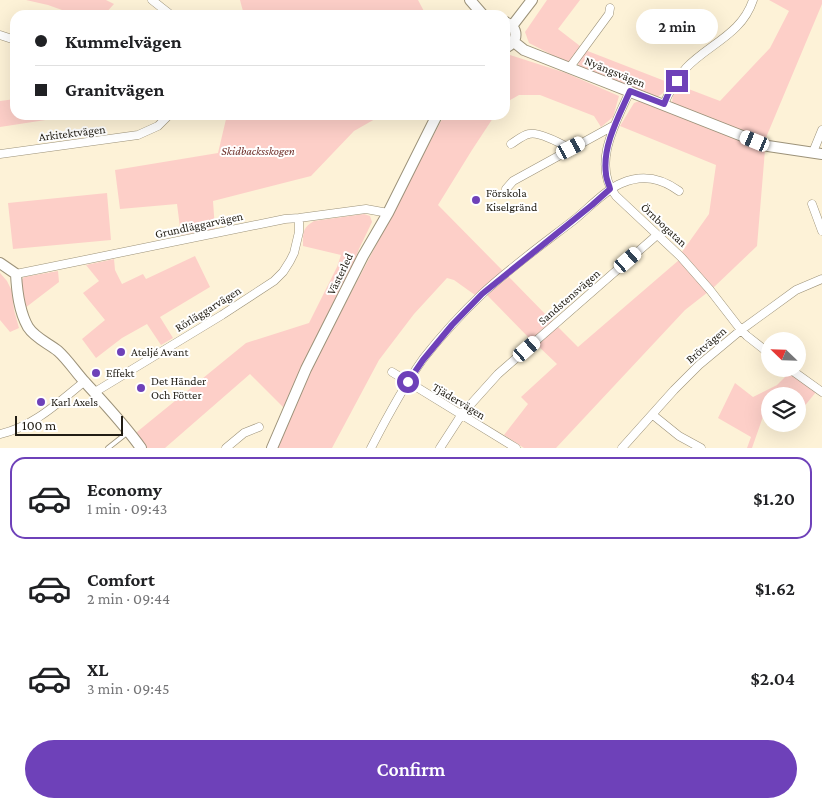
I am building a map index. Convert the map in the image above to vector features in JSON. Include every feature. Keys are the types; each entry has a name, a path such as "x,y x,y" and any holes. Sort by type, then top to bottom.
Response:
{"street":[{"path":"470,0 479,10"},
{"path":"510,23 532,0"},
{"path":"664,104 669,92 686,68 736,28 746,17 753,0"},
{"name":"Nyängsvägen","path":"570,67 609,14 610,8"},
{"path":"510,25 516,34 510,43"},
{"name":"Nyängsvägen","path":"510,45 570,67 768,146 818,153"},
{"path":"610,189 606,175 606,159 613,126 630,91"},
{"name":"Arkitektvägen","path":"0,154 138,135 158,126 165,120"},
{"name":"Västerled","path":"272,448 306,369 434,120"},
{"path":"506,189 513,181 613,126"},
{"path":"818,153 822,130"},
{"path":"511,144 529,134 538,134 571,148"},
{"path":"371,448 395,403 423,360 452,325 482,294 610,189 636,179 651,178 662,181 679,191"},
{"name":"Örnbogatan","path":"610,189 687,263 741,330 761,347"},
{"path":"812,204 822,231"},
{"name":"Grundläggarvägen","path":"16,274 285,219 366,209 388,213"},
{"name":"Rörläggarvägen","path":"95,392 274,281 283,272 294,253 299,218"},
{"name":"Sandstensvägen","path":"440,448 462,414 498,374 658,234"},
{"path":"0,263 16,274 22,315 29,329 37,337 58,351 141,448"},
{"name":"Brötvägen","path":"622,448 699,365 741,330 796,290 822,279"},
{"name":"Tjädervägen","path":"392,372 516,448"},
{"path":"803,378 822,392"},
{"path":"0,434 12,432 27,424 48,411 85,382"},
{"path":"653,415 679,436 701,448"},
{"path":"226,448 244,433 259,427"}],"lane":[{"path":"108,448 128,432"}],"green space":[{"path":"26,0 106,0 114,4 109,10 62,10"},
{"path":"240,0 418,0 423,10 243,10"},
{"path":"547,0 580,0 558,29 580,46 570,61 564,61 529,43 525,32"},
{"path":"769,0 822,0 822,4 765,140 672,103 673,94 678,85 720,101 770,48 789,11"},
{"path":"585,50 670,83 663,93 656,98 579,67 578,62"},
{"path":"510,55 566,73 619,96 613,117 601,127 594,116 540,95 519,95 510,100"},
{"path":"10,100 10,120 46,120 0,127 0,101"},
{"path":"639,101 765,150 757,246 713,288 682,252 709,214 716,165 620,126 634,103"},
{"name":"Skidbacksskogen","path":"226,120 373,120 354,131 311,176 213,201 215,229 181,235 177,204 120,209 115,170 218,153"},
{"path":"492,120 438,205 503,271 475,295 454,280 447,278 414,314 379,360 332,448 275,448 279,435 328,337 441,121"},
{"path":"107,193 111,240 13,249 8,203"},
{"path":"364,214 370,216 372,222 359,249 332,319 287,411 250,374 165,448 144,448 132,436 246,343 309,323 341,255 303,246 305,229 314,221"},
{"path":"195,256 210,287 160,317 173,338 161,345 147,324 122,338 96,358 82,339 105,320 83,293 99,281 86,265 114,259 115,270 122,284 143,274 146,279"},
{"path":"679,260 708,292 685,310 556,448 524,448 504,435 528,404 521,397 557,364 537,345 558,327 578,347"},
{"path":"58,271 59,282 25,308 21,281 24,277"},
{"path":"0,273 12,291 14,310 19,328 10,332 0,320"},
{"path":"509,277 552,321 531,340 487,295"},
{"path":"784,378 796,378 816,392 806,404 806,387 773,387"},
{"path":"735,383 753,397 761,393 761,422 752,448 747,448 751,437 718,418"}],"place":[{"name":"Förskola Kiselgränd","path":"476,200"},
{"name":"Ateljé Avant","path":"121,352"},
{"name":"Effekt","path":"96,373"},
{"name":"Det Händer Och Fötter","path":"141,388"},
{"name":"Karl Axels","path":"41,402"}],"route":[{"path":"408,382 423,360 452,325 482,294 610,189 606,175 606,159 613,126 630,91 664,104 669,92 677,81"}]}
